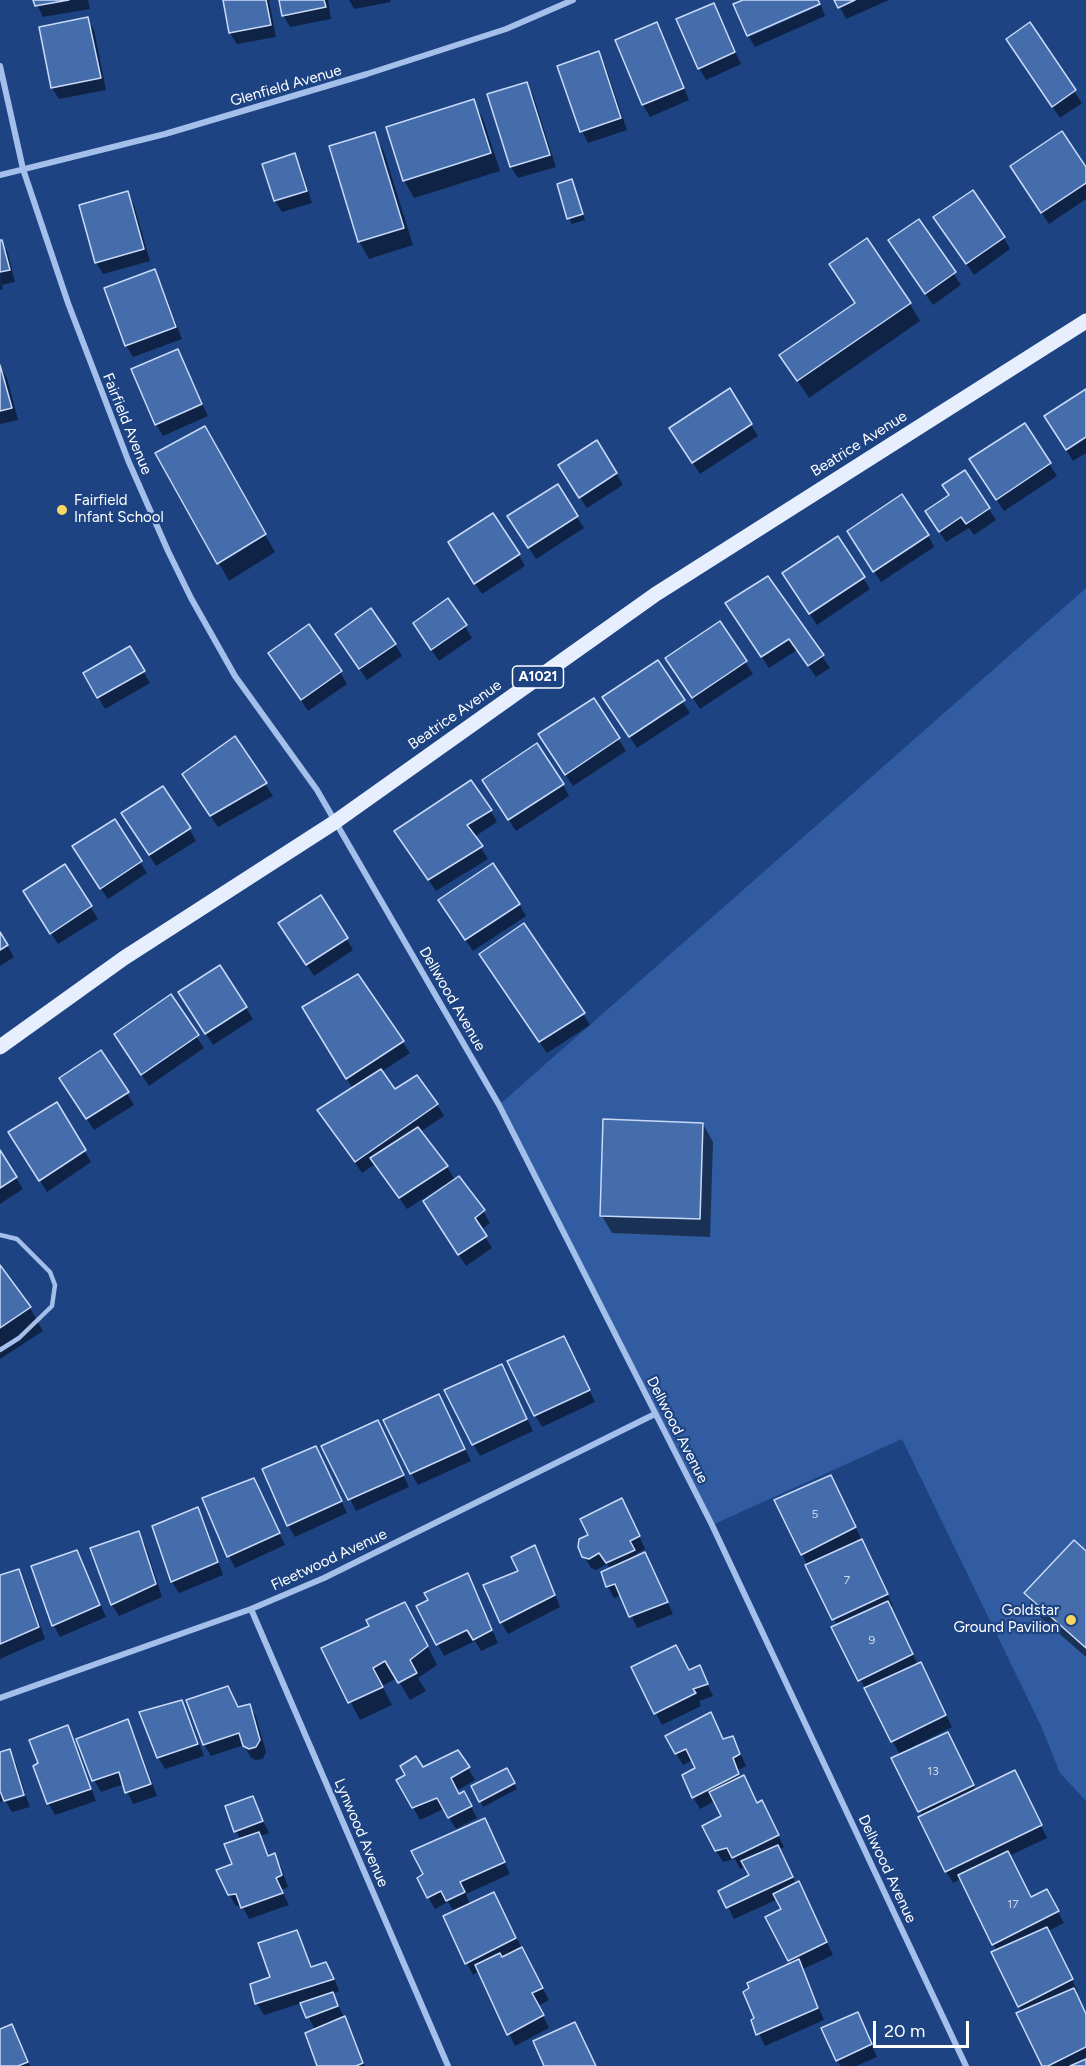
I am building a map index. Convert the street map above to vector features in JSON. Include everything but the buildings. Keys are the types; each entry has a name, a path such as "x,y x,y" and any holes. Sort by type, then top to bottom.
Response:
{"main road":[{"name":"Beatrice Avenue","path":"0,1047 124,958 335,822 656,594 1086,321"}],"street":[{"name":"Glenfield Avenue","path":"0,175 165,134 367,74 506,29 573,0"},
{"name":"Fairfield Avenue","path":"0,66 23,169 68,303 100,391 168,551 191,598 235,676 317,790 335,822"},
{"name":"Dellwood Avenue","path":"335,822 499,1105 712,1524 966,2066"},
{"name":"Fleetwood Avenue","path":"0,1698 251,1609 324,1578 655,1414"},
{"name":"Lynwood Avenue","path":"251,1609 448,2066"}],"lane":[{"path":"0,1235 17,1239 50,1272 55,1285 52,1306 19,1338 0,1350"}],"shaded area":[{"path":"1086,588 1086,1801 1060,1773 1041,1726 902,1439 712,1525 499,1105"}],"place":[{"name":"Fairfield Infant School","path":"62,510"},
{"name":"Goldstar Ground Pavilion","path":"1071,1620"}]}
